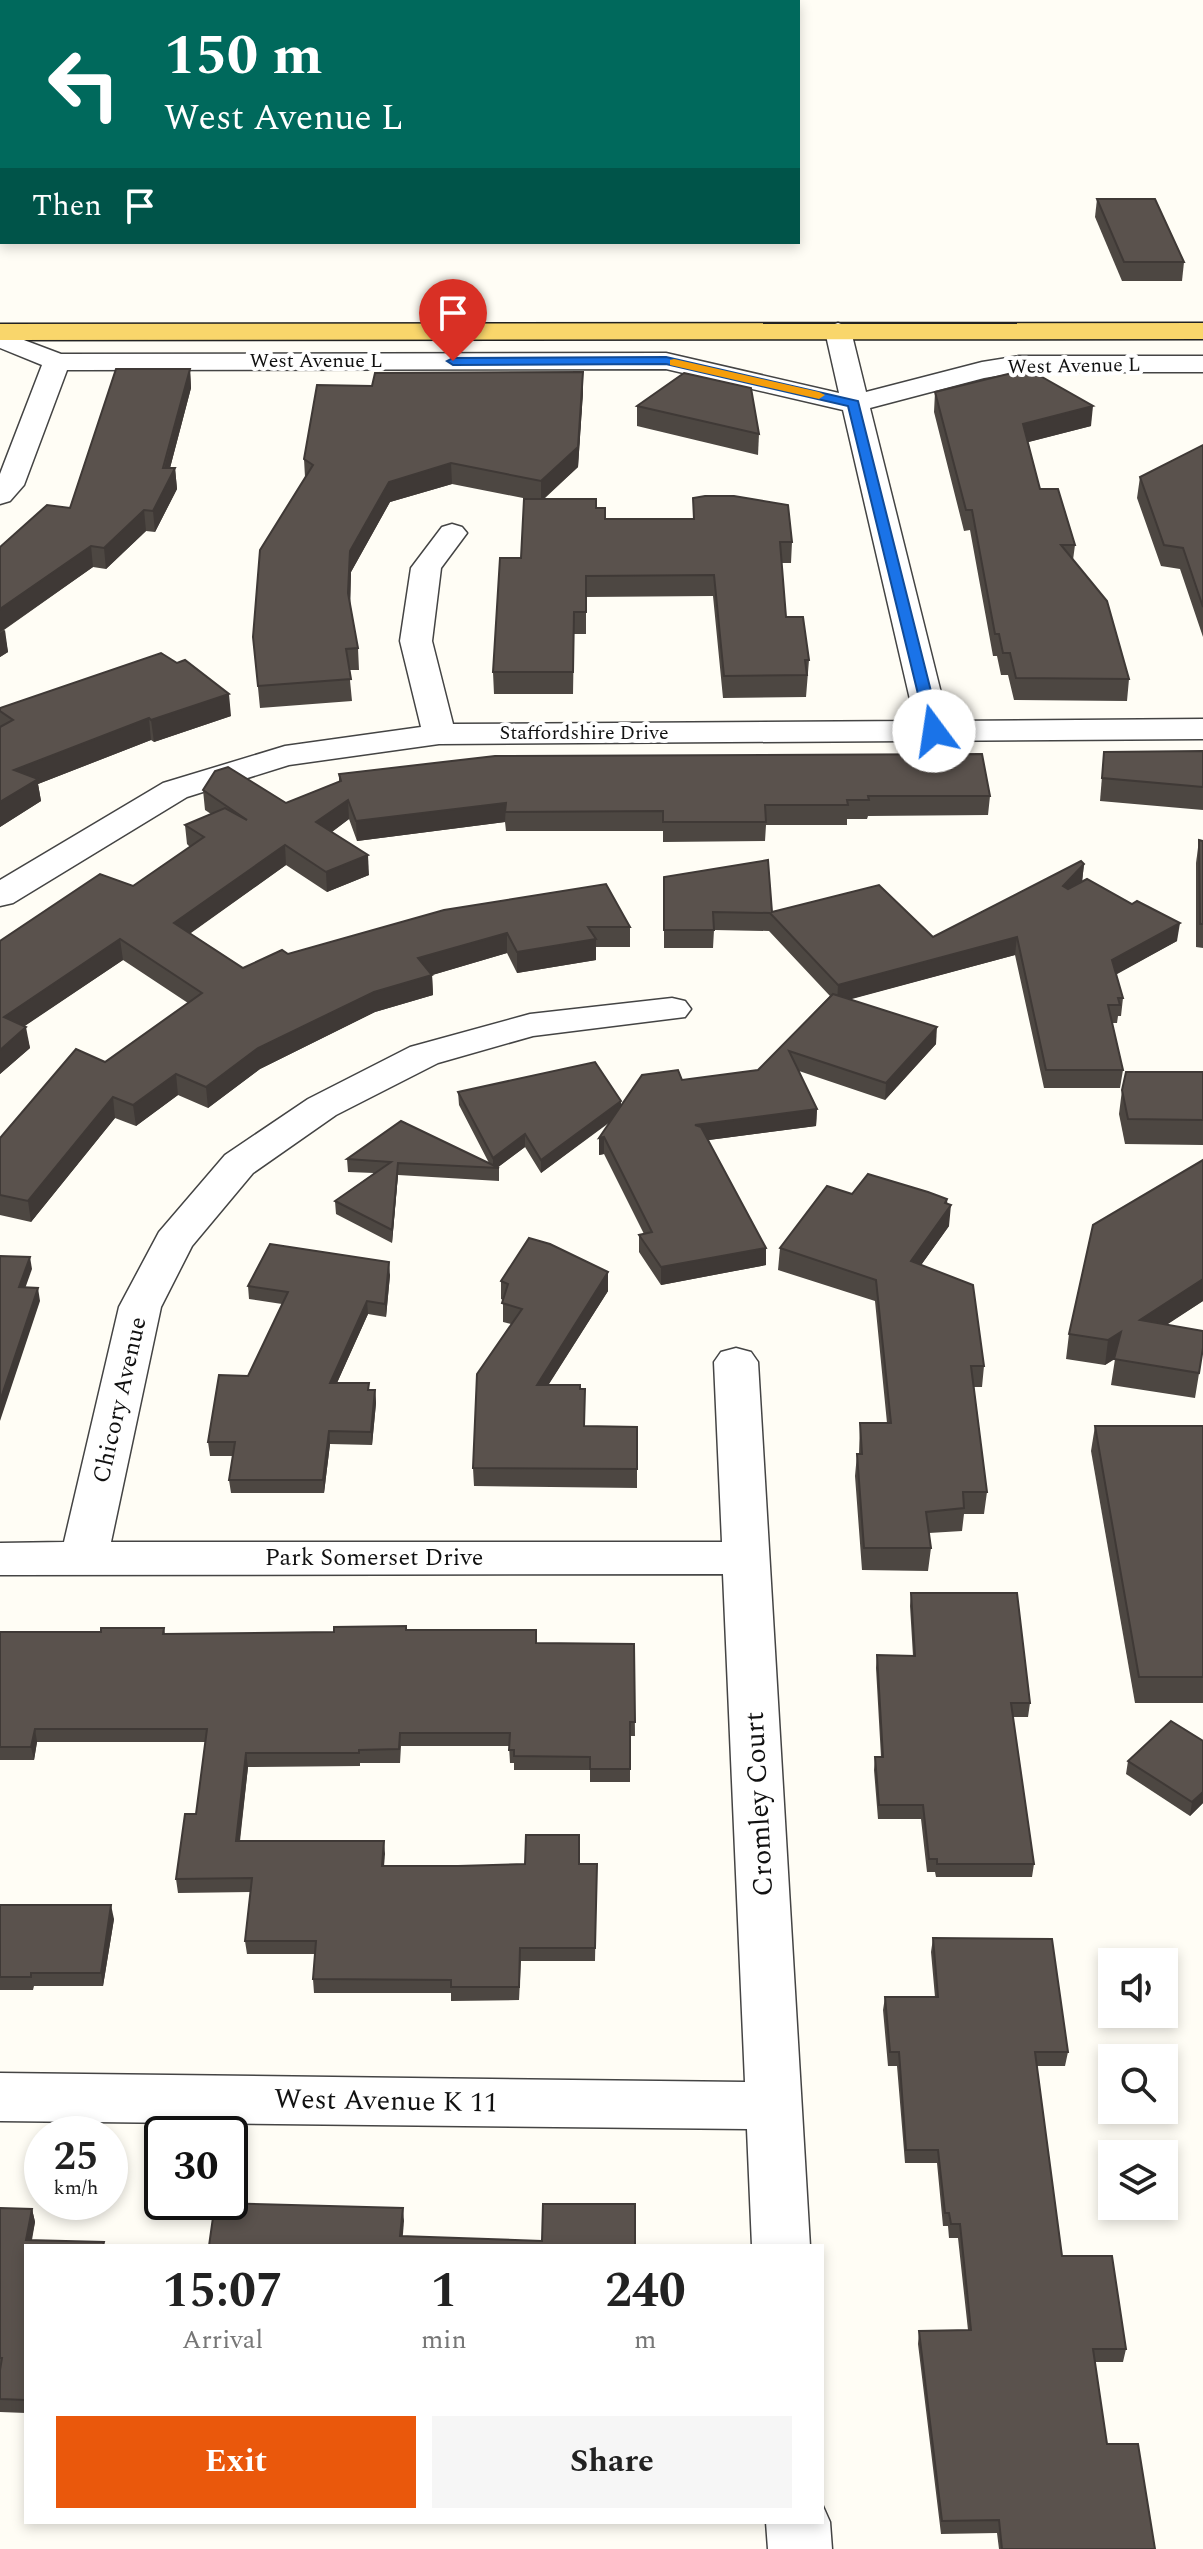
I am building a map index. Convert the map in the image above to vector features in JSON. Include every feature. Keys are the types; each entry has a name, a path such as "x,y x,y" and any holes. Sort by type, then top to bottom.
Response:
{"main road":[{"name":"West Avenue L","path":"0,332 1203,331"}],"street":[{"path":"838,331 853,404 934,731"},
{"name":"West Avenue L","path":"0,339 57,362 666,361 853,404 982,370 1019,364 1203,364"},
{"path":"0,495 10,485 57,362"},
{"path":"439,734 416,641 426,568 452,533"},
{"name":"Staffordshire Drive","path":"0,895 175,790 285,756 439,734 1203,729"},
{"name":"Chicory Avenue","path":"84,1559 140,1307 174,1241 239,1164 322,1107 424,1055 530,1025 672,1009"},
{"name":"Cromley Court","path":"736,1362 781,2244"},
{"name":"Park Somerset Drive","path":"0,1559 748,1558"},
{"name":"West Avenue K 11","path":"0,2097 772,2106"},
{"path":"798,2524 800,2549"}],"building":[{"path":"1097,199 1155,199 1184,262 1124,262"},
{"path":"116,369 190,369 163,468 175,468 153,511 144,510 104,548 91,546 0,609 0,547 47,505 70,508"},
{"path":"1028,369 1093,406 1023,424 1040,489 1058,489 1075,545 1061,545 1107,601 1129,679 1016,678 1010,653 1003,653 999,634 995,634 972,510 966,510 935,392"},
{"path":"583,372 578,447 541,481 451,463 389,482 350,551 348,593 358,648 346,649 351,679 258,686 253,637 260,550 313,465 304,459 317,385 372,386 375,373"},
{"path":"684,373 751,388 759,434 637,406"},
{"path":"1203,445 1203,607 1183,548 1164,545 1140,477"},
{"path":"734,496 788,505 792,542 780,542 786,617 803,617 809,660 805,660 807,675 724,676 714,575 586,576 586,612 574,612 573,672 493,672 500,558 521,558 524,499 596,499 596,508 605,508 605,519 694,519 693,498"},
{"path":"161,653 177,663 185,660 229,694 151,720 149,718 14,770 38,779 0,802 0,727 13,720 0,708"},
{"path":"1203,751 1203,787 1102,778 1104,752"},
{"path":"982,754 990,796 868,796 869,800 847,800 848,805 765,805 766,822 663,822 663,811 505,812 506,803 356,821 348,800 316,822 368,855 326,872 285,845 174,923 243,968 282,950 288,954 444,910 606,884 630,927 588,927 596,939 517,952 507,933 418,958 432,975 374,992 258,1048 206,1087 176,1074 133,1105 113,1097 28,1201 0,1195 0,1138 76,1049 105,1062 202,993 120,939 4,1017 26,1027 0,1050 0,941 100,874 133,886 204,837 185,825 225,808 247,820 203,790 215,771 228,767 286,803 341,781 339,774 495,756"},
{"path":"1199,840 1203,841 1203,924 1200,924"},
{"path":"768,860 772,912 879,885 933,937 1081,861 1084,864 1063,886 1068,889 1087,879 1132,904 1137,901 1180,923 1112,960 1123,998 1118,998 1120,1005 1108,1005 1123,1070 1046,1070 1017,937 838,985 770,913 713,912 714,930 664,930 664,877"},
{"path":"833,994 937,1027 886,1083 789,1051 817,1109 695,1125 701,1127 766,1248 661,1267 639,1235 652,1232 604,1137 599,1138 642,1075 678,1070 682,1080 758,1070"},
{"path":"595,1062 621,1101 541,1160 525,1134 493,1158 458,1092"},
{"path":"1126,1072 1203,1072 1203,1120 1128,1119 1122,1090"},
{"path":"401,1121 499,1168 398,1163 392,1230 335,1201 391,1162 347,1159"},
{"path":"1203,1160 1203,1279 1140,1320 1203,1331 1199,1373 1114,1359 1121,1332 1108,1340 1069,1334 1093,1225"},
{"path":"868,1174 947,1199 945,1203 951,1205 911,1261 973,1285 984,1366 971,1366 987,1492 963,1492 964,1508 926,1512 931,1548 864,1548 857,1454 862,1454 860,1423 891,1423 876,1280 780,1248 827,1186 852,1194"},
{"path":"529,1238 550,1244 608,1272 537,1385 580,1385 580,1389 585,1389 584,1426 637,1427 637,1469 473,1468 477,1374 522,1309 502,1303 508,1284 501,1281"},
{"path":"270,1244 389,1262 385,1304 367,1301 330,1383 369,1383 368,1390 375,1390 371,1432 329,1431 323,1480 229,1480 235,1442 208,1442 219,1375 248,1376 288,1292 248,1286"},
{"path":"0,1256 30,1257 19,1287 38,1288 0,1401"},
{"path":"1095,1426 1203,1426 1203,1677 1139,1677"},
{"path":"911,1593 1017,1593 1030,1703 1011,1703 1034,1864 937,1864 937,1859 929,1859 923,1805 879,1805 875,1757 883,1757 877,1655 915,1656"},
{"path":"406,1626 406,1630 536,1630 536,1643 634,1644 635,1722 630,1722 630,1769 590,1769 590,1757 514,1756 514,1750 509,1750 510,1733 400,1733 399,1749 359,1750 359,1753 246,1753 236,1841 384,1841 382,1866 458,1866 525,1864 526,1835 579,1835 579,1864 597,1864 595,1948 520,1948 519,1987 451,1987 451,1980 313,1979 316,1941 245,1941 252,1878 176,1879 185,1814 196,1814 207,1729 35,1729 31,1747 0,1747 0,1632 101,1632 101,1628 164,1628 163,1634 334,1632 334,1627"},
{"path":"1171,1721 1203,1741 1203,1792 1192,1802 1128,1761"},
{"path":"0,1905 111,1905 101,1973 31,1973 31,1977 0,1977"},
{"path":"933,1938 1052,1939 1068,2052 1035,2052 1062,2256 1112,2256 1126,2349 1093,2349 1107,2444 1138,2444 1155,2549 1002,2549 999,2520 942,2521 919,2331 971,2330 960,2224 951,2224 949,2213 945,2213 938,2150 906,2150 899,2052 890,2052 885,1997 938,1997"},
{"path":"248,2204 403,2208 400,2236 542,2241 543,2204 635,2204 635,2244 209,2244 213,2220 248,2220"},
{"path":"0,2208 24,2209 24,2220 30,2220 26,2240 104,2242 24,2244 24,2400 0,2399"}],"slow traffic":[{"path":"674,362 819,395"}],"route":[{"path":"453,361 666,361 853,404 934,731"}]}
